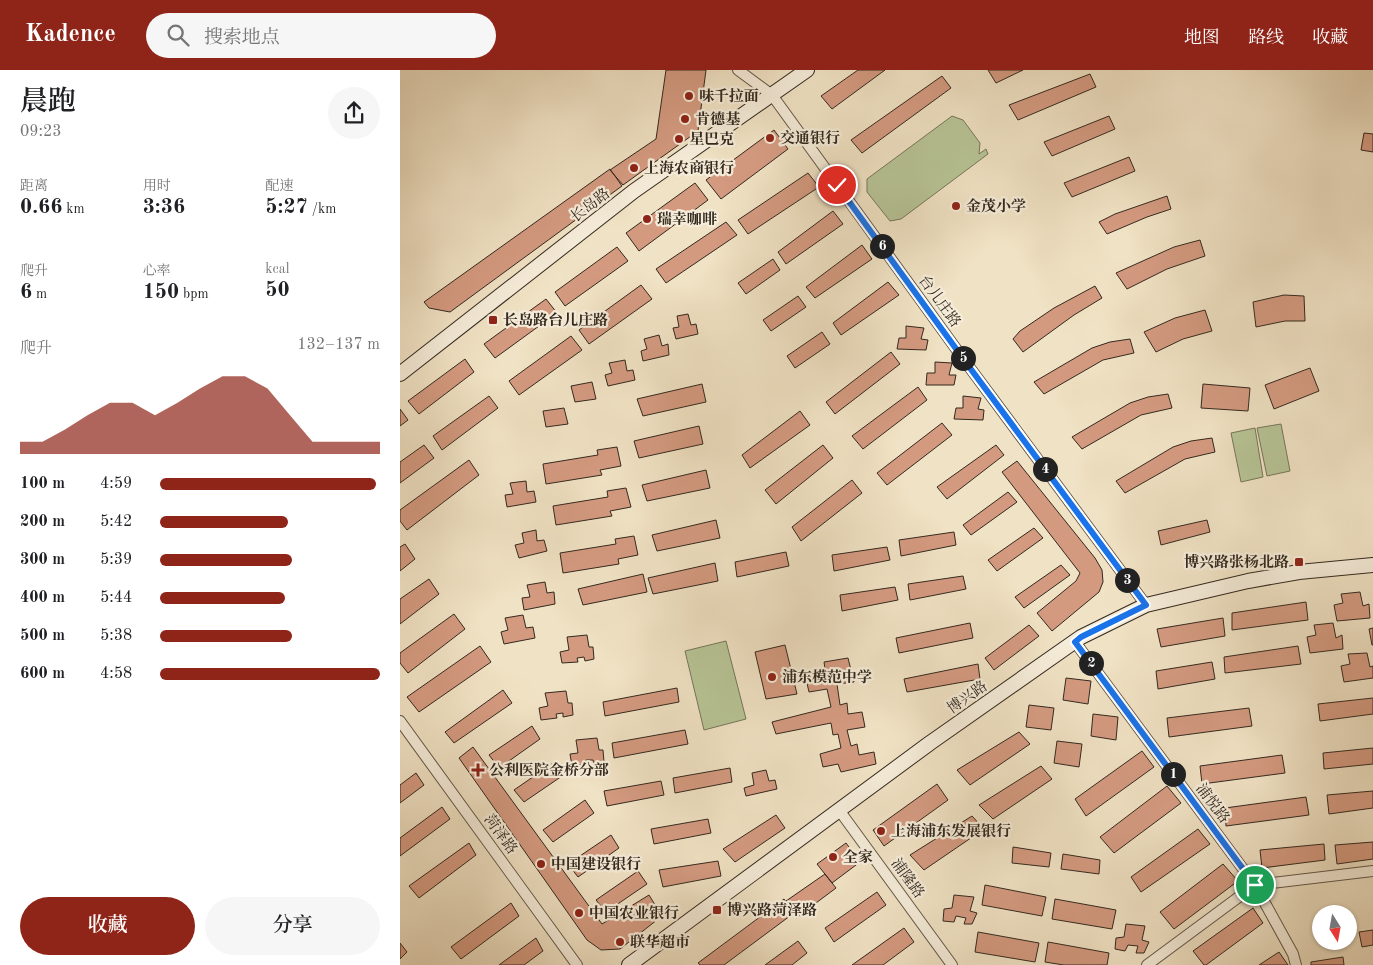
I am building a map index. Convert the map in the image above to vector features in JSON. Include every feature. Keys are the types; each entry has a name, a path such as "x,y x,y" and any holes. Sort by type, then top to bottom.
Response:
{"street":[{"name":"台儿庄路","path":"738,70 772,95 1146,605"},
{"name":"长岛路","path":"400,374 634,191 807,70"},
{"name":"博兴路","path":"629,965 930,743 1081,637 1146,605 1248,581 1299,572 1373,566"},
{"name":"浦悦路","path":"1075,642 1255,885 1293,954 1296,965"},
{"name":"菏泽路","path":"400,721 578,965"},
{"name":"浦隆路","path":"839,810 952,965"},
{"path":"1147,965 1255,885 1373,871"}],"green space":[{"path":"952,116 963,120 980,143 979,154 986,149 988,154 901,219 890,221 867,192 867,179"},
{"path":"1281,424 1290,471 1267,476 1257,428"},
{"path":"1255,428 1263,477 1241,482 1231,433"},
{"path":"726,641 746,719 704,730 685,651"}],"building":[{"path":"666,70 706,70 698,131 623,185 610,170 656,139"},
{"path":"858,70 885,70 832,109 821,96"},
{"path":"988,70 1023,70 996,83"},
{"path":"1090,74 1096,87 1018,120 1009,105"},
{"path":"942,76 951,88 862,153 851,140"},
{"path":"1109,116 1115,129 1052,156 1044,142"},
{"path":"774,130 788,149 721,199 706,180"},
{"path":"1364,133 1373,134 1373,152 1361,150"},
{"path":"1129,157 1135,171 1072,197 1064,183"},
{"path":"610,169 622,186 450,312 429,308 424,302"},
{"path":"808,173 819,187 748,234 738,220"},
{"path":"695,183 708,200 639,251 626,233"},
{"path":"1167,196 1171,209 1107,234 1099,222 1115,214"},
{"path":"833,211 843,224 786,264 778,252"},
{"path":"726,222 737,235 666,283 656,269"},
{"path":"1200,240 1205,256 1167,269 1127,289 1116,273 1174,247"},
{"path":"862,245 872,259 815,298 806,287"},
{"path":"617,247 628,261 565,306 555,292"},
{"path":"773,259 780,270 746,294 738,283"},
{"path":"888,282 899,295 841,335 833,323"},
{"path":"641,285 652,299 589,344 579,330"},
{"path":"1095,286 1102,298 1074,315 1023,352 1013,339 1020,331 1054,308"},
{"path":"1284,295 1304,296 1305,321 1285,321 1256,327 1253,302"},
{"path":"798,296 806,307 771,331 763,320"},
{"path":"546,299 557,313 495,358 484,344"},
{"path":"1205,310 1212,331 1183,339 1156,352 1144,332 1175,318"},
{"path":"688,314 691,325 696,324 698,334 676,339 673,328 679,327 677,316"},
{"path":"906,326 924,328 921,339 928,340 926,350 897,349 899,338 906,338"},
{"path":"822,332 830,344 795,368 787,356"},
{"path":"659,335 662,346 668,344 669,355 643,361 641,351 647,349 644,339"},
{"path":"571,336 582,350 519,395 509,381"},
{"path":"1130,339 1134,353 1103,360 1044,394 1034,382 1092,348 1110,342"},
{"path":"891,352 900,364 835,414 826,402"},
{"path":"465,359 474,372 419,414 408,401"},
{"path":"625,360 627,371 633,370 635,380 608,386 605,375 612,373 609,363"},
{"path":"935,362 952,363 949,375 956,375 954,385 926,385 927,373 935,373"},
{"path":"1310,368 1319,391 1274,409 1265,385"},
{"path":"592,382 596,399 575,402 571,386"},
{"path":"702,384 706,402 643,416 637,399"},
{"path":"1203,384 1250,388 1248,411 1201,408"},
{"path":"918,387 927,400 863,449 852,436"},
{"path":"1168,394 1172,408 1141,415 1082,449 1072,437 1130,403 1148,397"},
{"path":"489,396 498,408 442,450 433,436"},
{"path":"963,396 981,398 978,409 984,410 983,420 954,419 956,408 963,408"},
{"path":"564,408 568,424 546,427 543,411"},
{"path":"400,409 408,420 400,426"},
{"path":"800,411 810,425 750,468 742,455"},
{"path":"942,423 952,435 887,485 877,473"},
{"path":"699,426 703,444 639,458 634,441"},
{"path":"1212,438 1215,452 1185,459 1125,493 1116,481 1173,447 1191,441"},
{"path":"424,445 434,458 400,483 400,462"},
{"path":"823,445 833,458 776,504 765,490"},
{"path":"996,445 1004,455 947,499 937,487"},
{"path":"617,447 621,466 600,470 602,475 546,484 543,464 598,455 597,450"},
{"path":"469,460 479,475 407,530 400,521 400,510"},
{"path":"1017,461 1095,558 1102,570 1103,582 1099,592 1052,631 1037,613 1076,581 1080,573 1002,472"},
{"path":"706,470 710,488 647,501 642,485"},
{"path":"852,480 862,493 801,541 792,527"},
{"path":"526,481 527,492 534,491 536,502 507,507 505,495 513,494 510,483"},
{"path":"626,488 631,507 610,511 612,516 556,525 553,506 608,497 607,491"},
{"path":"1008,492 1017,502 971,535 963,525"},
{"path":"716,520 720,538 657,551 652,535"},
{"path":"1207,520 1210,532 1161,545 1158,531"},
{"path":"1034,528 1043,538 997,571 988,560"},
{"path":"536,530 537,541 544,540 547,551 519,558 515,545 524,543 522,533"},
{"path":"954,532 956,545 901,556 899,540"},
{"path":"634,536 638,555 618,559 619,564 563,573 560,553 616,544 615,539"},
{"path":"405,544 415,559 400,571 400,547"},
{"path":"887,547 890,560 834,571 832,555"},
{"path":"786,552 789,566 737,577 735,562"},
{"path":"715,563 718,581 653,594 648,578"},
{"path":"1061,565 1070,575 1024,608 1015,597"},
{"path":"643,574 647,592 583,605 578,589"},
{"path":"963,576 966,589 910,600 908,584"},
{"path":"429,579 439,594 400,624 400,599"},
{"path":"545,582 547,593 554,592 555,604 524,610 522,598 530,597 527,585"},
{"path":"895,587 898,600 842,611 840,595"},
{"path":"1360,592 1363,606 1369,604 1370,618 1337,621 1334,605 1343,603 1341,594"},
{"path":"1306,602 1308,620 1232,630 1232,613"},
{"path":"454,614 465,629 408,673 400,663 400,653"},
{"path":"523,615 526,628 533,627 535,638 504,644 501,632 508,630 505,618"},
{"path":"1223,618 1225,636 1161,647 1157,629"},
{"path":"970,623 973,638 899,653 896,638"},
{"path":"1333,623 1336,638 1342,635 1343,649 1310,653 1307,637 1316,635 1314,625"},
{"path":"1029,625 1039,636 994,670 985,658"},
{"path":"1373,628 1373,645 1372,645 1369,629"},
{"path":"587,635 589,647 593,647 594,659 585,661 584,657 577,658 578,662 562,663 560,652 569,650 567,637"},
{"path":"785,645 797,694 766,699 755,652"},
{"path":"480,646 491,662 419,712 407,697"},
{"path":"1298,646 1301,664 1225,673 1224,657"},
{"path":"1367,653 1370,667 1373,666 1373,678 1344,682 1341,666 1350,664 1348,654"},
{"path":"848,658 854,682 837,684 840,705 847,703 848,714 862,712 865,727 847,730 851,746 857,744 859,755 874,752 876,764 841,772 838,764 823,767 820,754 841,748 838,734 833,735 831,723 776,734 772,722 831,707 827,689 809,692 806,679 826,675 824,662"},
{"path":"1212,662 1215,679 1158,689 1156,671"},
{"path":"978,664 980,679 907,692 904,679"},
{"path":"1066,678 1091,681 1088,704 1063,700"},
{"path":"677,688 679,702 605,716 603,702"},
{"path":"503,690 512,703 454,743 445,732"},
{"path":"566,691 568,703 572,703 573,715 563,717 563,713 556,714 557,718 541,720 539,708 548,706 545,693"},
{"path":"1373,698 1373,714 1320,721 1318,704"},
{"path":"1029,705 1054,708 1051,730 1026,727"},
{"path":"1249,708 1252,726 1169,737 1167,718"},
{"path":"1093,714 1118,717 1116,740 1091,736"},
{"path":"532,726 540,739 499,768 489,755"},
{"path":"685,730 688,744 614,758 612,743"},
{"path":"1019,732 1030,744 970,785 957,770"},
{"path":"597,738 599,750 603,750 604,762 594,764 593,760 586,760 587,764 572,766 570,754 578,753 576,740"},
{"path":"1057,741 1082,744 1079,767 1054,763"},
{"path":"473,747 602,924 649,895 662,916 620,949 601,950 587,940 459,758"},
{"path":"1373,748 1373,764 1324,769 1323,753"},
{"path":"1142,751 1154,767 1086,816 1075,799"},
{"path":"1282,755 1285,773 1202,784 1200,766"},
{"path":"556,761 565,774 524,802 514,790"},
{"path":"1041,766 1052,779 993,819 979,805"},
{"path":"730,768 732,782 675,793 673,778"},
{"path":"766,770 769,781 775,780 777,789 746,796 744,788 754,785 752,773"},
{"path":"416,773 424,785 400,803 400,785"},
{"path":"661,781 664,795 607,806 604,791"},
{"path":"937,784 948,800 884,846 873,830"},
{"path":"1167,786 1181,803 1114,853 1100,837"},
{"path":"1373,791 1373,808 1329,814 1327,795"},
{"path":"1306,797 1309,815 1226,826 1225,808"},
{"path":"585,800 594,813 553,842 543,830"},
{"path":"442,807 450,819 400,856 400,838"},
{"path":"776,815 785,828 735,862 723,849"},
{"path":"972,816 984,829 924,870 910,855"},
{"path":"708,819 711,833 654,844 651,829"},
{"path":"1198,829 1210,844 1141,892 1131,877"},
{"path":"611,835 619,848 578,877 568,864"},
{"path":"1373,842 1373,859 1337,864 1335,845"},
{"path":"469,843 476,855 419,898 409,886"},
{"path":"846,843 860,862 832,883 817,864"},
{"path":"1324,844 1325,860 1262,868 1260,850"},
{"path":"1013,847 1051,853 1049,867 1012,863"},
{"path":"1063,854 1100,860 1099,874 1061,869"},
{"path":"718,861 721,876 663,887 659,870"},
{"path":"1223,864 1238,881 1174,929 1160,912"},
{"path":"638,871 647,884 606,912 596,900"},
{"path":"825,874 836,888 796,918 786,901"},
{"path":"985,885 1046,897 1042,916 982,905"},
{"path":"877,892 886,905 834,942 825,928"},
{"path":"954,895 974,897 970,911 977,913 972,924 964,924 966,918 956,916 954,922 943,921 944,909 952,908"},
{"path":"784,899 794,913 724,965 700,965 698,963"},
{"path":"1055,899 1116,910 1112,929 1052,919"},
{"path":"511,903 519,916 461,959 451,947"},
{"path":"1253,908 1263,923 1204,965 1193,951"},
{"path":"1126,924 1145,926 1142,940 1149,942 1144,953 1136,953 1138,946 1128,945 1125,951 1115,949 1116,938 1124,937"},
{"path":"904,928 914,942 883,965 852,965"},
{"path":"1373,930 1373,945 1362,947 1359,932"},
{"path":"978,932 1039,943 1035,962 975,952"},
{"path":"536,938 543,951 524,965 499,965"},
{"path":"798,941 807,953 792,965 765,965"},
{"path":"1048,942 1109,953 1107,965 1064,965 1045,962"},
{"path":"400,943 407,952 400,959"},
{"path":"1279,952 1288,965 1259,965"},
{"path":"1343,957 1344,965 1311,965 1311,962"}],"place":[{"name":"味千拉面","path":"689,96"},
{"name":"肯德基","path":"685,119"},
{"name":"交通银行","path":"770,138"},
{"name":"星巴克","path":"679,139"},
{"name":"上海农商银行","path":"634,168"},
{"name":"金茂小学","path":"956,206"},
{"name":"瑞幸咖啡","path":"647,219"},
{"name":"长岛路台儿庄路","path":"493,320"},
{"name":"博兴路张杨北路","path":"1299,562"},
{"name":"浦东模范中学","path":"772,677"},
{"name":"公利医院金桥分部","path":"478,770"},
{"name":"上海浦东发展银行","path":"881,831"},
{"name":"全家","path":"833,857"},
{"name":"中国建设银行","path":"541,864"},
{"name":"博兴路菏泽路","path":"717,910"},
{"name":"中国农业银行","path":"579,913"},
{"name":"联华超市","path":"620,942"}],"route":[{"path":"837,185 1146,605 1081,637 1075,642 1255,885"}]}
